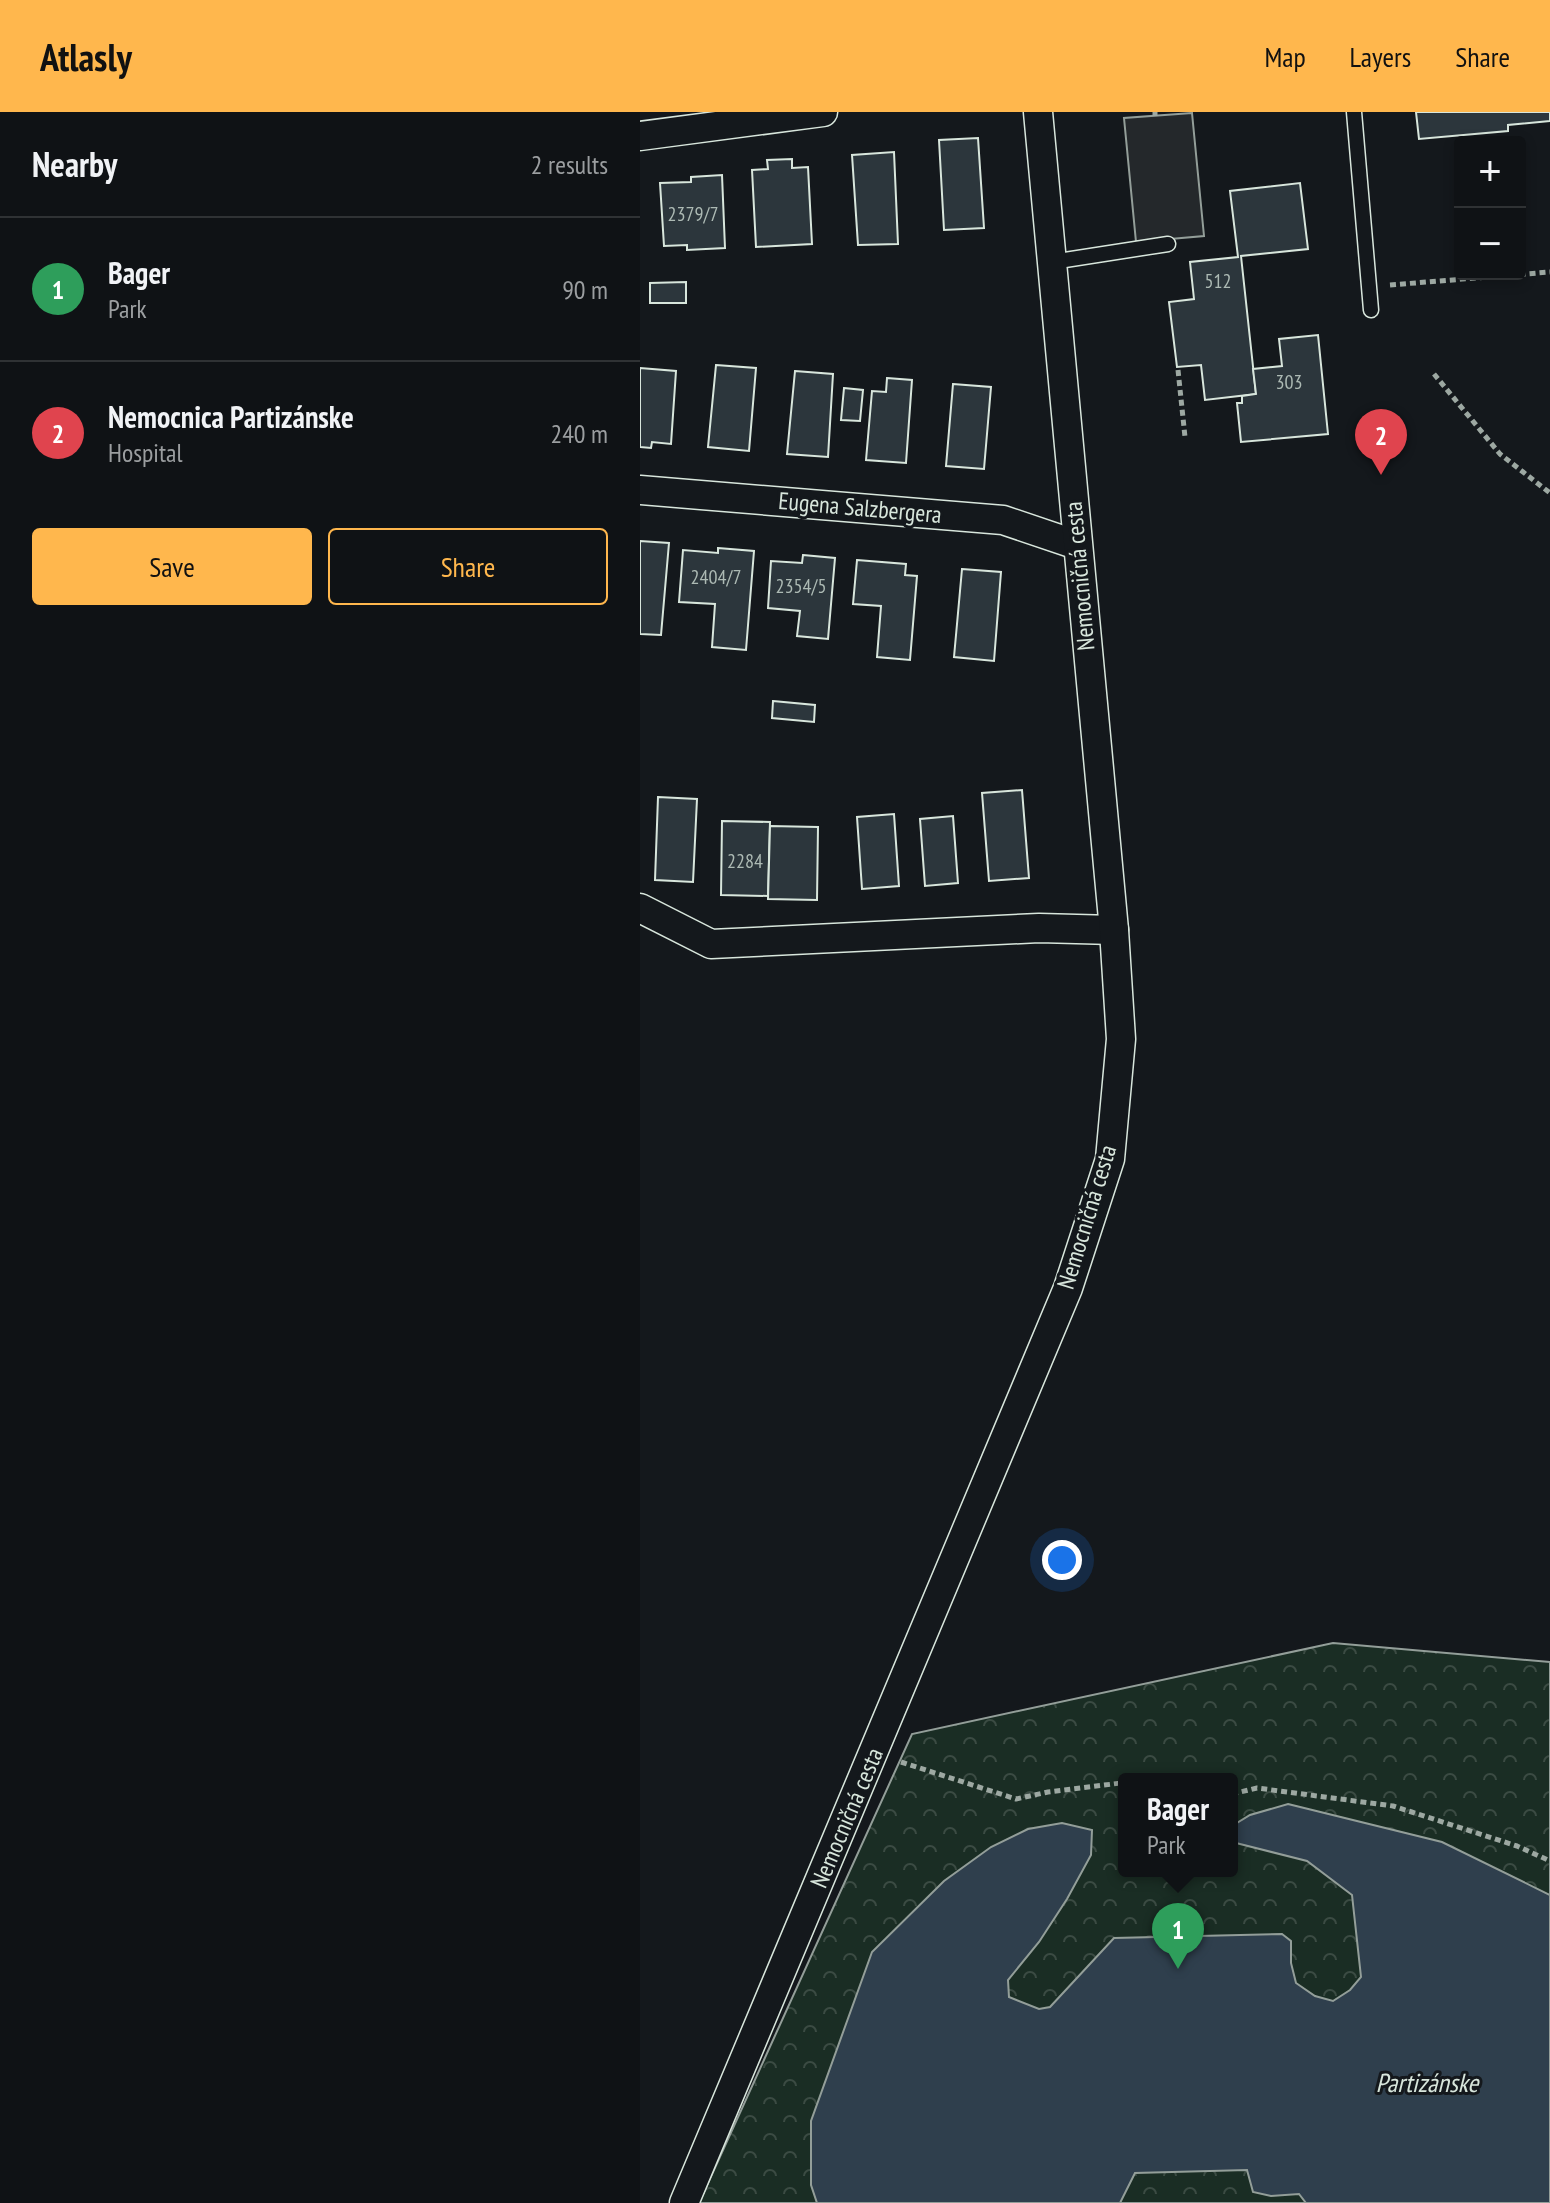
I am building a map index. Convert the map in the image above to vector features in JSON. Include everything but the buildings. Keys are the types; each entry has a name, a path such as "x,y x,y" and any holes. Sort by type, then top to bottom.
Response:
{"street":[{"path":"640,136 823,112"},
{"name":"Nemocničná cesta","path":"684,2203 1068,1288 1110,1159 1121,1039 1114,930 1038,112"},
{"name":"Eugena Salzbergera","path":"640,490 1003,520 1077,545"},
{"path":"640,908 711,944 1039,928 1114,930"}],"lane":[{"path":"1354,112 1371,310"},
{"path":"1052,262 1168,244"}],"path":[{"path":"1369,287 1550,272"},
{"path":"1178,370 1185,437"},
{"path":"1434,374 1500,454 1550,493"},
{"path":"874,1753 1016,1799 1118,1783"},
{"path":"1238,1793 1257,1788 1393,1806 1517,1846 1550,1861"}],"green space":[{"path":"1333,1643 1550,1662 1550,2203 699,2203 912,1734"}],"shaded area":[{"path":"1192,113 1204,236 1136,242 1124,118"}],"water":[{"name":"Partizánske","path":"1288,1804 1442,1842 1550,1895 1550,2203 1306,2203 1299,2194 1271,2196 1253,2192 1247,2170 1135,2173 1120,2203 817,2203 811,2185 811,2121 872,1952 944,1881 991,1847 1028,1829 1062,1823 1092,1830 1091,1855 1039,1942 1008,1980 1009,1997 1039,2009 1050,2007 1114,1938 1282,1934 1291,1941 1291,1963 1296,1983 1315,1996 1333,2001 1350,1990 1361,1977 1352,1895 1307,1861 1238,1844 1238,1822 1250,1815"}],"place":[{"name":"Nemocnica Partizánske","path":"1381,475"},
{"name":"Bager","path":"1178,1969"}]}
